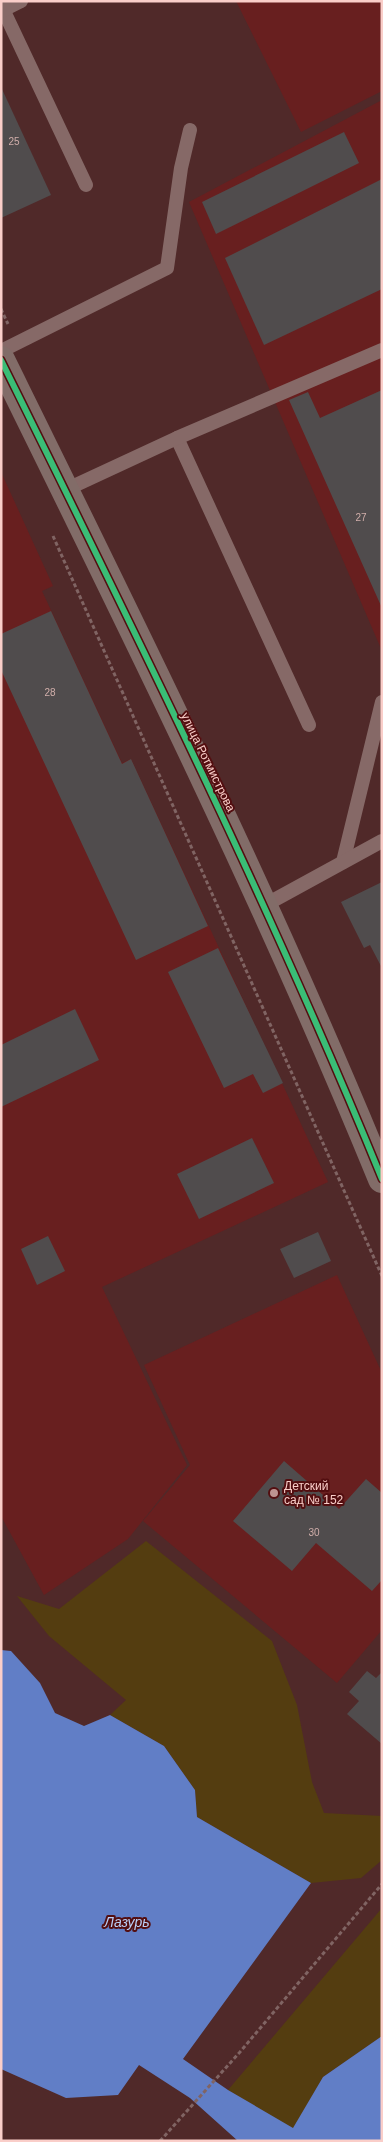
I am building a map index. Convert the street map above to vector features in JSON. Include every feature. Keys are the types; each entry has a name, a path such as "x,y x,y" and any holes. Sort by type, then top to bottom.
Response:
{"street":[{"name":"улица Ротмистрова","path":"1,360 264,905 338,1072 382,1179"}],"lane":[{"path":"21,1 2,8 86,185"},
{"path":"1,351 167,268 181,168 190,130"},
{"path":"65,490 177,438 382,350"},
{"path":"177,438 309,725"},
{"path":"343,862 382,702"},
{"path":"264,905 382,841"}],"path":[{"path":"49,528 382,1276"},
{"path":"160,2141 240,2052 382,1884"}],"shaded area":[{"path":"236,1 382,1 382,91 301,132"},
{"path":"382,100 382,651 189,202"},
{"path":"1,472 53,586 42,591 122,763 131,759 328,1182 102,1287 187,1465 128,1539 44,1595 1,1516"},
{"name":"Детский сад № 152","path":"337,1275 382,1373 382,1630 337,1683 143,1521 190,1465 144,1365"},
{"path":"146,1541 272,1641 297,1705 312,1782 324,1813 382,1816 382,1860 361,1878 311,1883 197,1817 195,1790 164,1746 110,1715 126,1700 49,1636 17,1596 59,1609"},
{"path":"382,1908 382,2036 323,2077 293,2129 228,2090"}],"water":[{"name":"Лазурь","path":"1,1650 11,1651 40,1683 55,1713 84,1726 110,1715 164,1746 195,1790 197,1817 311,1883 183,2059 228,2090 293,2128 323,2077 382,2036 382,2141 238,2141 190,2098 139,2065 118,2095 66,2098 1,2069"}],"building":[{"path":"1,87 51,195 1,218"},
{"path":"344,132 359,163 216,234 202,202"},
{"path":"382,179 382,289 264,345 225,258"},
{"path":"382,390 382,608 289,400 308,392 320,418"},
{"path":"51,611 122,764 131,759 208,926 136,960 1,670 1,634"},
{"path":"382,882 382,968 370,945 364,948 341,902"},
{"path":"218,948 283,1083 263,1093 253,1074 224,1088 168,972"},
{"path":"75,1009 99,1060 1,1107 1,1045"},
{"path":"252,1138 274,1183 199,1219 177,1174"},
{"path":"318,1232 331,1261 294,1278 280,1249"},
{"path":"48,1236 65,1271 37,1285 21,1249"},
{"path":"284,1461 339,1509 366,1479 382,1493 382,1580 372,1591 316,1543 292,1571 233,1521"},
{"path":"367,1671 376,1678 382,1672 382,1744 347,1714 359,1701 349,1692"}],"cycle path":[{"path":"1,360 199,766 293,971 382,1179"}],"place":[{"name":"Детский сад № 152","path":"274,1493"}]}
